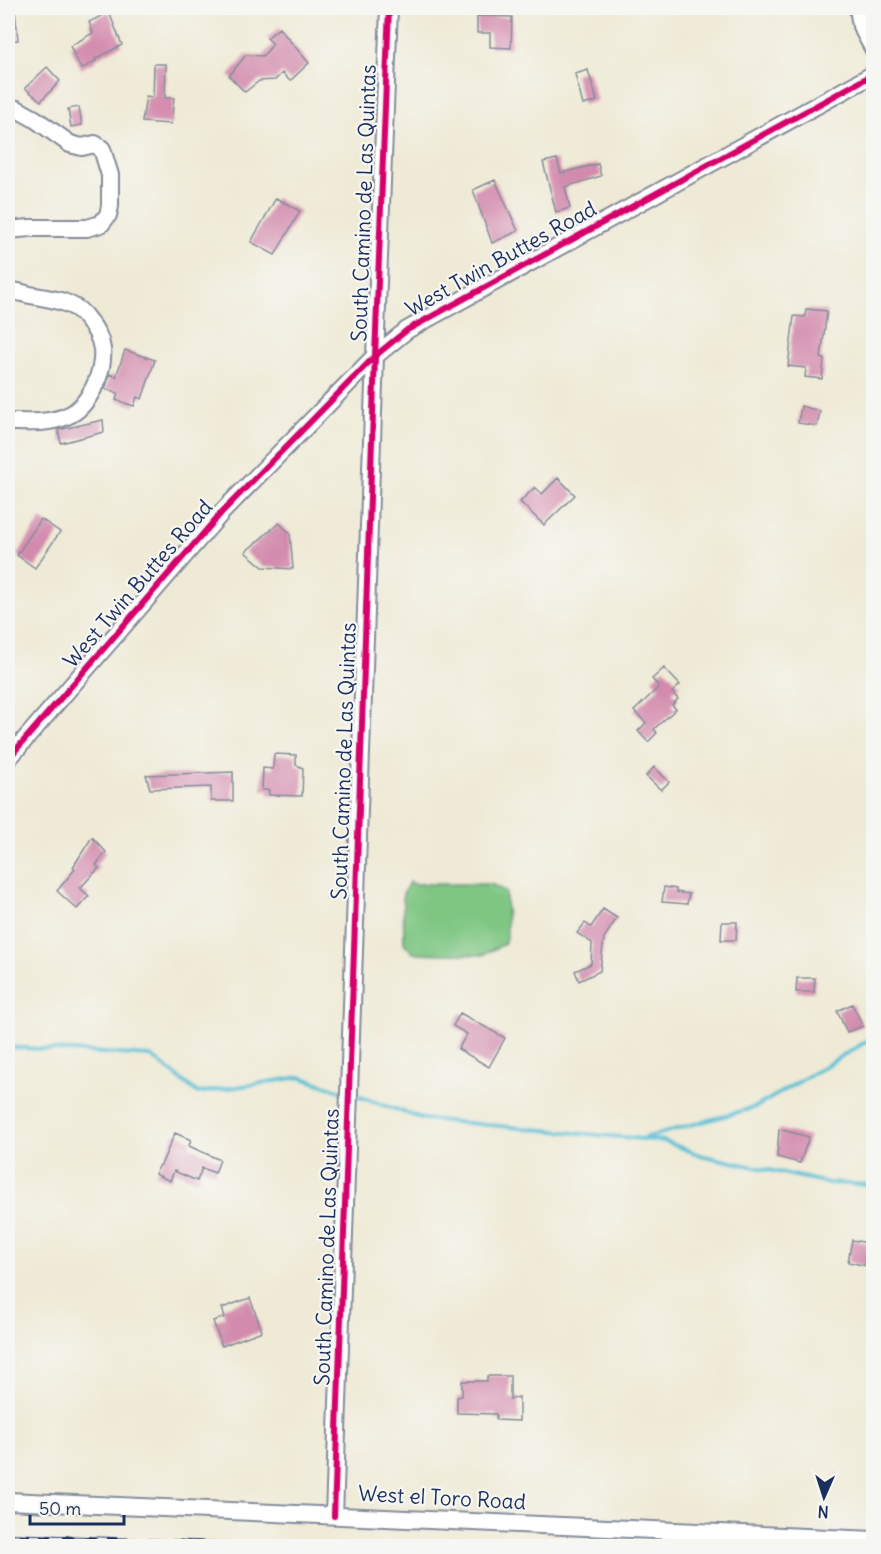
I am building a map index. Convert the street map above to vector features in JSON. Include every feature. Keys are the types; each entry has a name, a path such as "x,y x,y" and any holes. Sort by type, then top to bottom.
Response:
{"street":[{"name":"South Camino de Las Quintas","path":"334,1516 389,8"},
{"path":"858,8 861,26 873,50"},
{"name":"West Twin Buttes Road","path":"8,759 222,512 375,356 406,330 873,74"},
{"path":"8,107 17,109 34,119 70,144 82,147 95,144 102,149 110,175 110,206 108,215 101,224 87,228 8,230"},
{"path":"8,290 57,300 84,314 102,342 103,357 100,373 92,393 68,416 47,422 8,422"},
{"name":"West el Toro Road","path":"8,1501 873,1540"}],"green space":[{"path":"409,882 414,884 491,884 506,892 507,935 504,944 483,955 413,953 404,943 403,894"}],"building":[{"path":"8,10 15,10 18,40 8,41"},
{"path":"109,12 122,45 81,69 70,46 93,33 89,22"},
{"path":"477,16 512,17 511,48 490,47 490,33 477,33"},
{"path":"279,28 309,63 290,81 282,73 275,80 259,81 245,92 229,76 246,55 263,56 273,44 267,38"},
{"path":"154,64 166,64 165,98 174,98 171,124 142,122 146,96 153,97"},
{"path":"47,67 60,81 41,101 25,88"},
{"path":"588,70 597,101 583,105 575,74"},
{"path":"79,107 82,125 71,127 68,109"},
{"path":"557,159 561,173 598,164 601,176 565,187 570,208 556,212 543,162"},
{"path":"495,180 518,231 492,243 473,190"},
{"path":"276,198 300,211 275,255 251,242"},
{"path":"806,309 827,311 821,358 824,359 822,379 805,377 806,368 788,366 794,316 805,317"},
{"path":"125,350 155,360 142,399 137,397 134,406 116,400 118,393 105,389 110,374 116,377"},
{"path":"801,406 820,411 817,426 798,423"},
{"path":"103,420 104,432 61,443 58,430"},
{"path":"558,478 575,495 544,525 520,502 535,487 542,494"},
{"path":"41,519 60,532 35,568 17,555"},
{"path":"279,523 290,533 293,569 263,567 245,552"},
{"path":"664,668 680,685 672,692 678,699 672,705 676,709 654,729 657,733 648,742 638,731 646,723 634,711 659,687 652,679"},
{"path":"274,754 296,755 296,765 303,768 302,796 269,795 269,790 262,790 263,768 273,769"},
{"path":"654,767 669,782 661,790 646,776"},
{"path":"233,772 233,801 211,801 211,787 150,789 146,775"},
{"path":"92,837 106,852 96,865 99,868 80,888 89,896 77,909 57,891 75,869 73,867"},
{"path":"664,887 689,894 687,904 662,902"},
{"path":"603,909 617,918 604,938 600,971 579,981 575,971 591,964 592,943 577,933 585,923 591,927"},
{"path":"722,922 737,922 736,940 721,940"},
{"path":"797,978 815,978 814,992 796,992"},
{"path":"852,1004 863,1026 847,1032 837,1011"},
{"path":"460,1013 505,1038 489,1067 458,1049 467,1034 453,1026"},
{"path":"779,1129 809,1137 800,1163 777,1157"},
{"path":"175,1133 191,1140 189,1146 220,1160 215,1173 202,1168 197,1181 174,1171 170,1181 155,1174"},
{"path":"852,1240 873,1244 873,1267 848,1262"},
{"path":"250,1298 262,1331 222,1346 213,1321 225,1317 222,1308"},
{"path":"487,1376 510,1376 510,1399 519,1397 519,1421 496,1420 496,1414 457,1413 457,1397 462,1396 462,1381 487,1381"}],"waterway":[{"path":"644,1138 756,1107 874,1037"},
{"path":"8,1047 151,1056 198,1093 300,1077 344,1092"},
{"path":"354,1095 424,1119 664,1141 700,1155 828,1183 874,1185"}],"railway":[{"path":"8,1536 269,1546"}],"cycle path":[{"path":"334,1516 389,8"},
{"path":"8,759 222,512 375,356 407,330 874,74"}]}
